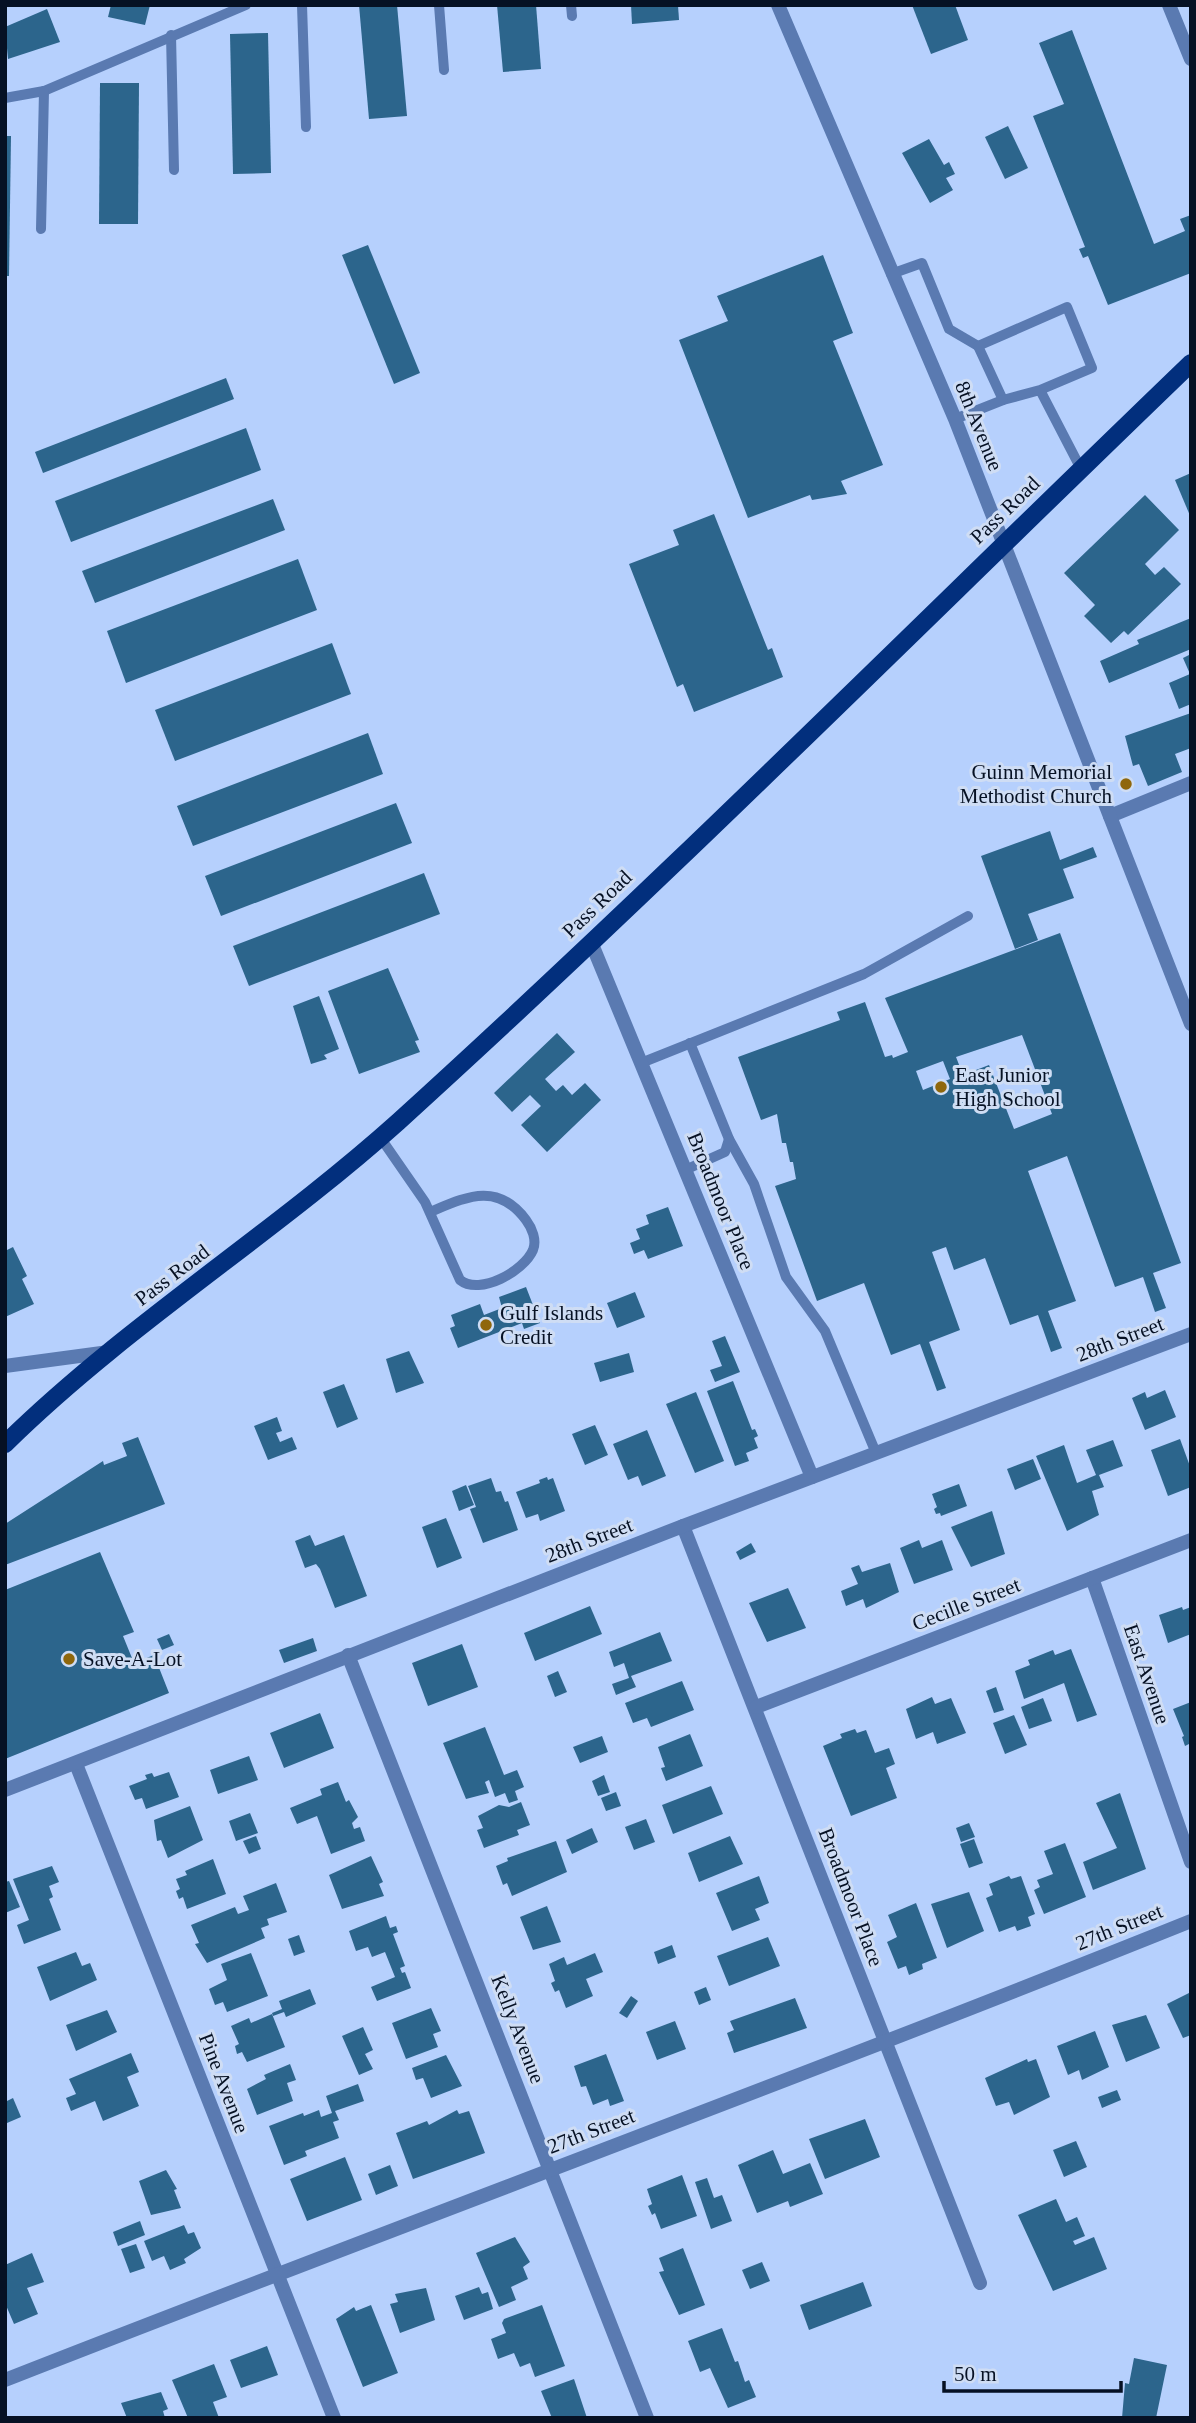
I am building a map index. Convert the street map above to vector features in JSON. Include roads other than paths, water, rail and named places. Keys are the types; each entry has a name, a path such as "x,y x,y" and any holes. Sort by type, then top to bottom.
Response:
{"main road":[{"name":"Pass Road","path":"5,1444 110,1351 285,1217 380,1137 591,942 1191,363"}],"street":[{"name":"8th Avenue","path":"778,5 955,419 1191,1024"},
{"path":"1169,5 1191,60"},
{"path":"1110,816 1191,783"},
{"name":"Broadmoor Place","path":"591,942 812,1477"},
{"name":"28th Street","path":"5,1790 683,1526 1191,1334"},
{"path":"5,1366 110,1351"},
{"name":"Broadmoor Place","path":"683,1526 979,2283"},
{"name":"Cecille Street","path":"755,1707 1191,1540"},
{"name":"East Avenue","path":"1092,1578 1191,1862"},
{"name":"Kelly Avenue","path":"348,1655 647,2418"},
{"name":"Pine Avenue","path":"76,1764 334,2418"},
{"name":"27th Street","path":"5,2380 276,2273 884,2044 1191,1921"}],"lane":[{"path":"5,99 44,91 171,35 214,11 246,5"},
{"path":"302,5 306,127"},
{"path":"439,5 444,70"},
{"path":"171,35 174,170"},
{"path":"41,229 44,91"},
{"path":"891,274 922,263 949,329 978,346 1003,400"},
{"path":"955,419 1003,400 1040,390 1092,368 1067,307 978,346"},
{"path":"1040,390 1081,469"},
{"path":"641,1063 864,974 968,916"},
{"path":"690,1043 729,1139 754,1184 786,1277 825,1331 876,1453"},
{"path":"380,1137 429,1212 464,1283 475,1285 492,1282 519,1267 533,1250 534,1236 527,1222 514,1206 498,1196 481,1195 429,1212"},
{"path":"685,1170 725,1152 729,1139"}],"place":[{"name":"Guinn Memorial Methodist Church","path":"1126,784"},
{"name":"East Junior High School","path":"941,1087"},
{"name":"Gulf Islands Credit","path":"486,1325"},
{"name":"Save-A-Lot","path":"69,1659"}]}
